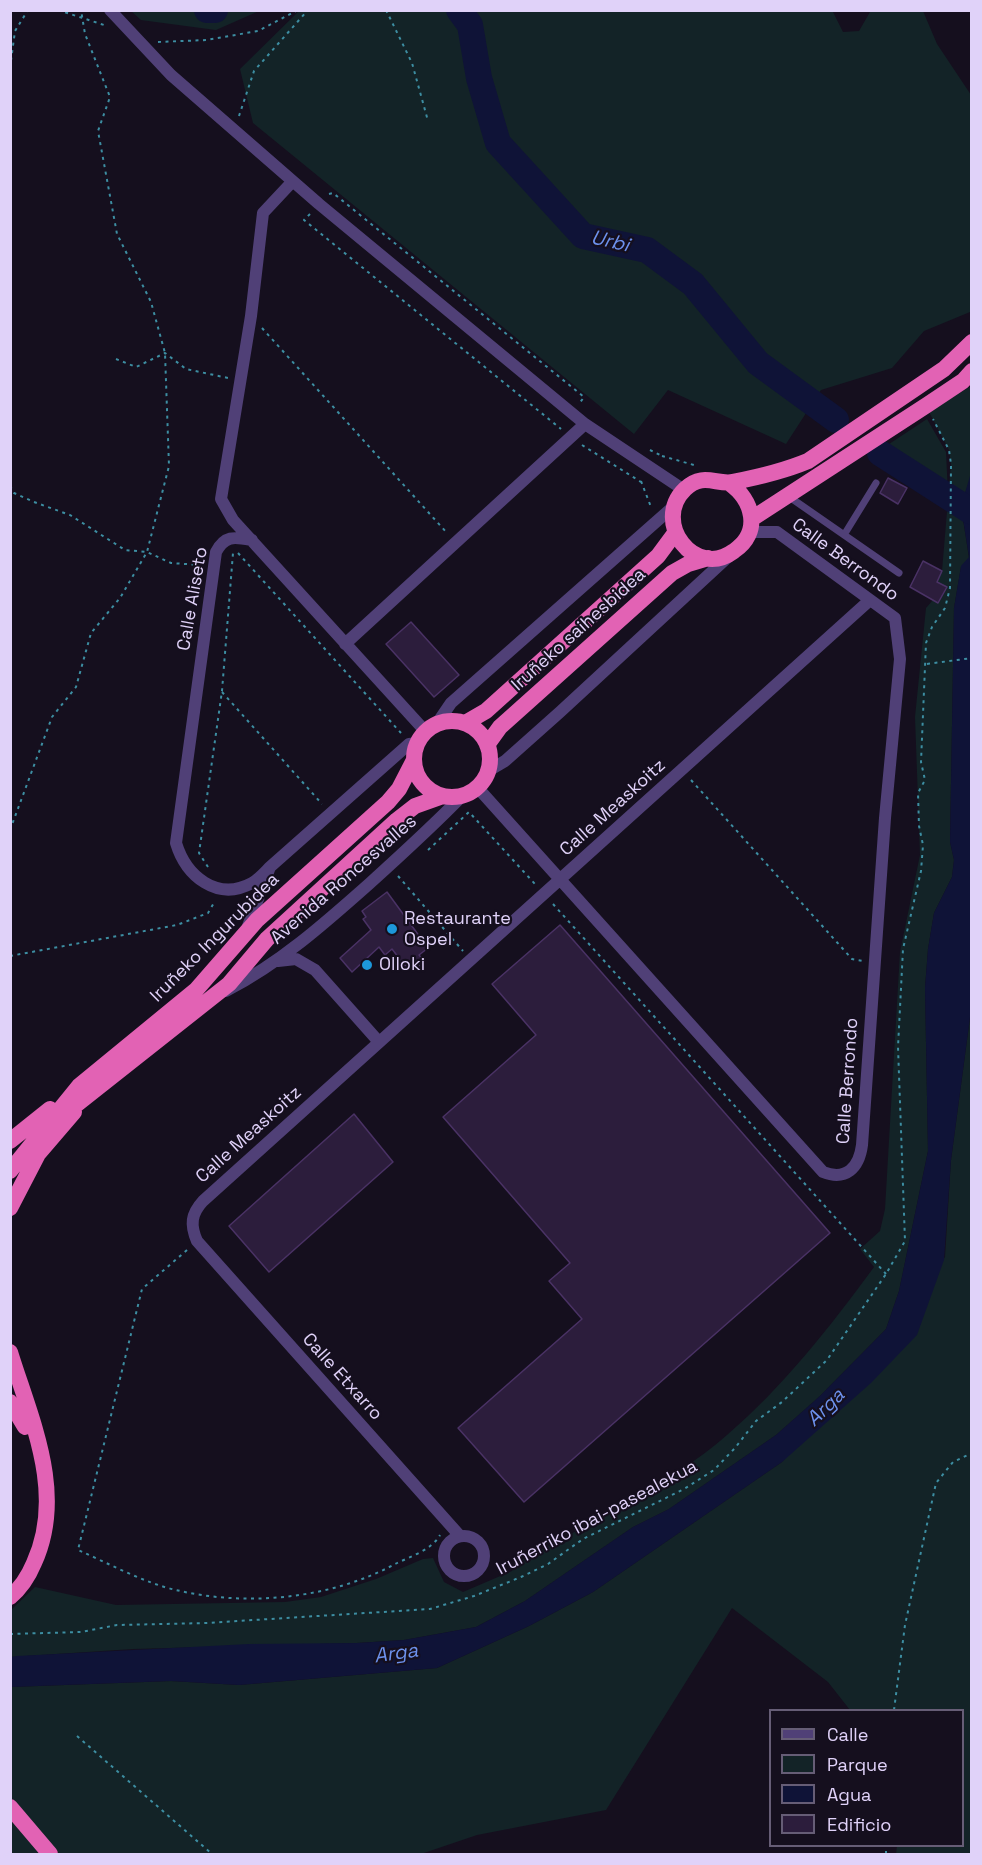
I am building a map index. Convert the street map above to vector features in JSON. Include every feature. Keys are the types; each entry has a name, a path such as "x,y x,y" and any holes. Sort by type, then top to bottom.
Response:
{"highway":[{"path":"972,342 944,369 808,461 787,470 729,483 704,480 684,490 674,506 672,520 675,533 682,546 694,554 708,558 731,554 745,540 751,525 786,495 927,405 963,381 972,371"},
{"path":"729,483 747,500 751,525"},
{"name":"Iruñeko saihesbidea","path":"466,722 486,711 658,556 675,533"},
{"name":"Iruñeko saihesbidea","path":"487,745 500,727 672,573 688,564 708,558"},
{"path":"209,1000 229,984 267,939 397,819 415,806 443,796 470,791 488,771 490,758 481,734 466,722 458,720 421,734 414,760 418,776 428,788 443,796"},
{"name":"Iruñeko Ingurubidea","path":"10,1171 36,1137 83,1091 196,990 245,933 388,802 399,789 414,760"},
{"name":"Iruñeko Ingurubidea","path":"83,1091 209,1000"},
{"path":"10,1141 83,1091"},
{"path":"10,1208 38,1154 83,1091"},
{"path":"10,1352 43,1456 48,1491 48,1520 42,1546 29,1573 10,1597"},
{"path":"10,1402 25,1426 37,1470 40,1501 39,1525 21,1572 10,1585"},
{"path":"10,1807 50,1854"}],"street":[{"path":"110,10 171,75 292,182 585,424 684,490"},
{"path":"292,182 263,213 251,316 221,499 229,514 345,644 421,734"},
{"path":"345,644 457,544 585,424"},
{"name":"Avenida Roncesvalles","path":"245,933 270,867 674,506"},
{"name":"Calle Berrondo","path":"470,791 561,879 823,1172 836,1176 853,1169 861,1156 874,963 900,659 895,618 777,532 751,525"},
{"name":"Calle Aliseto","path":"218,889 203,883 193,875 181,861 176,843 216,552 222,541 232,537 252,540"},
{"path":"488,771 505,761 731,554"},
{"name":"Calle Measkoitz","path":"197,1241 192,1220 203,1201 870,600"},
{"name":"Avenida Roncesvalles","path":"209,1000 275,962 314,933 470,791"},
{"path":"218,889 237,888 253,882 270,867"},
{"path":"275,962 296,959 315,970 379,1042"},
{"name":"Calle Etxarro","path":"197,1241 460,1536"}],"lane":[{"path":"844,534 876,483"},
{"path":"786,495 899,573"}],"path":[{"path":"10,68 15,31 28,10"},
{"path":"58,10 158,42 206,40 258,31 298,10"},
{"path":"10,830 52,717 76,687 91,633 120,598 147,552 169,466 165,353 151,302 117,234 98,131 110,97 80,17 81,10"},
{"path":"235,131 254,71 308,10"},
{"path":"386,10 412,63 428,121"},
{"path":"578,406 584,397 333,193 304,220 571,437 608,464 641,482 652,509"},
{"path":"251,316 457,544"},
{"path":"116,360 136,367 165,353"},
{"path":"165,353 186,369 240,381"},
{"name":"Iruñerriko ibai-pasealekua","path":"10,1634 81,1632 117,1625 206,1623 430,1609 512,1581 548,1564 583,1539 684,1489 714,1470 756,1421 782,1402 827,1360 886,1274 905,1240 898,1047 903,949 922,854 918,793 925,780 921,762 927,664 926,643 932,627 945,608 950,588 951,464 949,450 927,405"},
{"path":"642,446 662,456 701,468"},
{"path":"641,482 662,456"},
{"path":"10,486 14,492 34,502 70,515 98,536 125,550 147,552 171,563 187,566 214,564"},
{"path":"10,956 177,925 207,913 215,904 221,877 211,871 199,853 222,691 232,546 421,734"},
{"path":"927,664 972,658"},
{"path":"222,691 330,813"},
{"path":"682,770 852,959 874,963"},
{"path":"421,856 470,812 886,1274"},
{"path":"390,866 471,959"},
{"path":"398,877 406,870"},
{"path":"197,1241 142,1289 78,1550 174,1590 233,1599 285,1598 337,1586 383,1571 434,1544 440,1535 434,1527 444,1518"},
{"path":"894,1709 905,1625 936,1482 953,1462 972,1453"},
{"path":"77,1736 212,1854"}],"green space":[{"path":"832,10 843,32 859,31 870,12 923,11 937,44 971,95 971,306 970,312 924,331 892,368 821,390 786,444 668,390 634,434 253,123 240,69 299,11"},
{"path":"131,11 259,11 216,30 141,20"},
{"path":"971,386 971,476 961,506 969,558 961,567 954,608 950,842 954,860 952,877 934,913 925,988 928,1151 899,1291 886,1329 820,1396 776,1435 669,1509 633,1527 525,1601 476,1627 404,1640 133,1649 11,1657 11,1610 35,1587 116,1605 285,1602 321,1597 376,1579 423,1559 433,1558 444,1582 463,1592 512,1571 515,1563 597,1520 680,1471 727,1435 787,1377 874,1267 860,1249 880,1231 885,1209 900,952 920,855 915,717 926,608 933,600 939,602 947,588 937,582 942,571 951,464 949,450 929,412"},
{"path":"927,419 946,452 948,494 880,450"},
{"path":"971,1010 971,1854 896,1854 897,1847 964,1847 964,1709 849,1709 828,1682 732,1608 606,1810 477,1835 421,1854 11,1854 11,1687 171,1681 239,1685 437,1668 529,1626 593,1592 782,1462 945,1257 951,1160"}],"water":[{"name":"Arga","path":"970,476 971,1010 951,1160 944,1260 917,1335 871,1383 782,1462 593,1592 529,1626 437,1668 239,1685 171,1681 11,1687 11,1657 17,1656 249,1644 357,1643 404,1640 476,1627 525,1601 633,1527 669,1509 776,1435 820,1396 886,1329 899,1291 928,1151 925,988 934,913 952,877 954,860 950,842 954,608 961,566 969,557 961,506"}],"building":[{"path":"888,478 907,488 898,504 880,493"},
{"path":"923,561 942,571 937,582 947,587 938,603 910,587"},
{"path":"411,622 459,675 434,697 386,644"},
{"name":"Restaurante Ospel","path":"387,892 428,948 419,955 425,962 414,970 409,963 405,966 392,949 385,955 379,947 352,972 340,958 371,930 363,919 366,917 362,911"},
{"path":"560,925 830,1233 524,1502 458,1428 582,1319 549,1281 570,1263 443,1117 536,1035 492,984"},
{"path":"354,1114 393,1162 269,1272 229,1226"}],"waterway":[{"name":"Urbi","path":"207,10 215,10"},
{"name":"Urbi","path":"459,10 470,25 479,78 498,143 583,236 647,250 693,284 758,363 836,420"},
{"name":"Urbi","path":"880,453 972,512"}],"place":[{"name":"Restaurante Ospel","path":"392,929"},
{"name":"Olloki","path":"367,965"}]}
